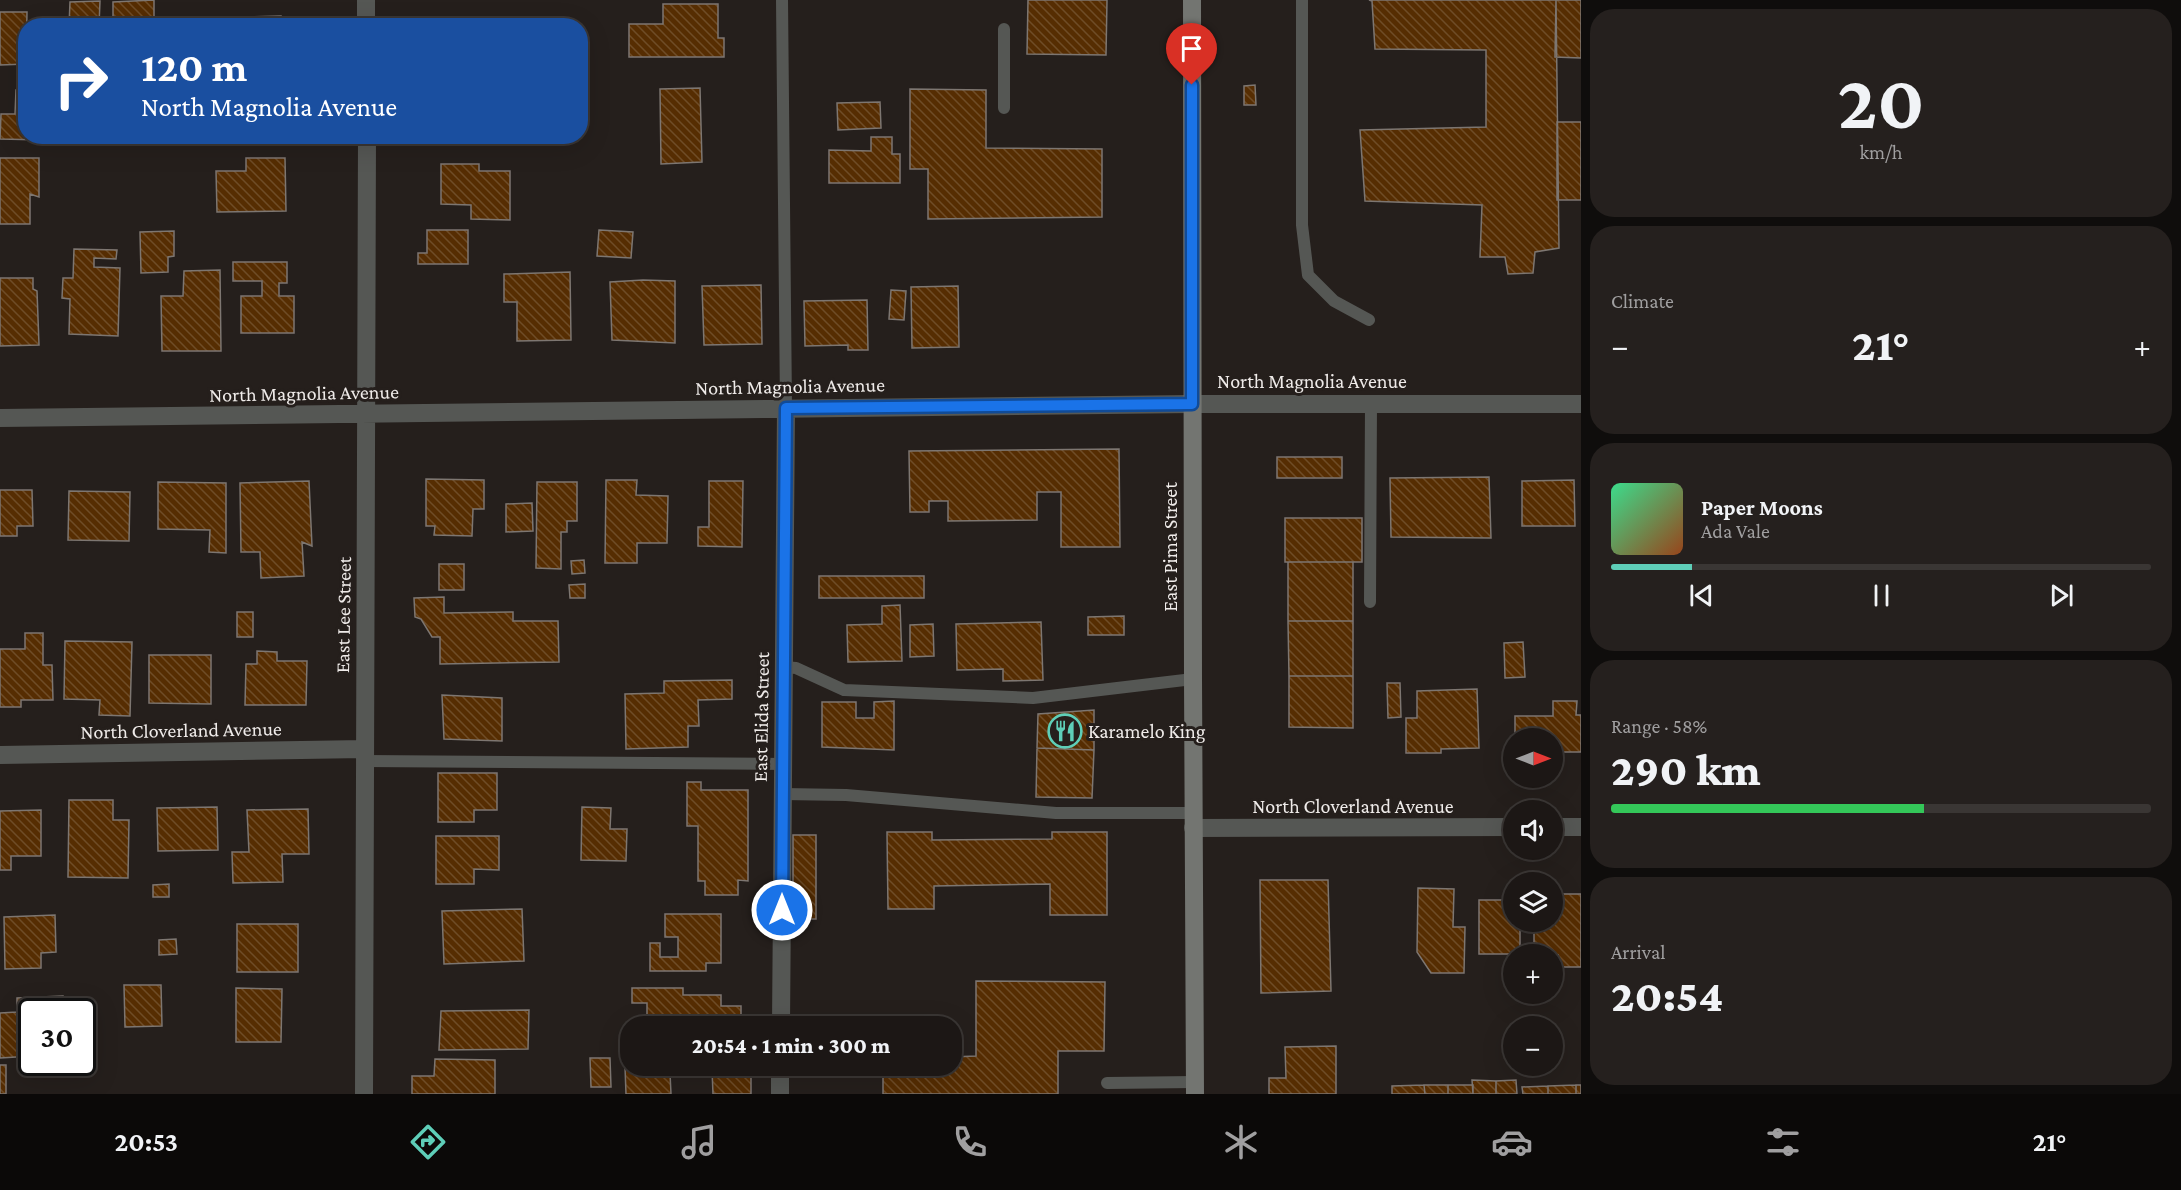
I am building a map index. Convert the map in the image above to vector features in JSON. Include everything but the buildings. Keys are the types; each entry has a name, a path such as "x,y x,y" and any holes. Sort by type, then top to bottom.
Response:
{"street":[{"path":"367,18 368,0"},
{"name":"East Pima Street","path":"1192,0 1192,679 1195,1088"},
{"name":"East Lee Street","path":"364,1094 367,144"},
{"name":"North Magnolia Avenue","path":"0,418 1192,404 1581,404"},
{"name":"East Elida Street","path":"781,1016 786,408"},
{"name":"North Cloverland Avenue","path":"0,755 364,755"},
{"name":"North Cloverland Avenue","path":"1193,820 1503,827"},
{"path":"1563,827 1581,827"},
{"path":"780,1076 780,1094"}],"lane":[{"path":"782,0 786,408"},
{"path":"1302,0 1302,225 1308,275 1334,301 1369,320"},
{"path":"1004,29 1004,108"},
{"path":"1370,602 1371,404"},
{"path":"784,668 796,668 844,690 1033,698 1192,679"},
{"path":"364,755 783,764"},
{"path":"783,794 846,795 1056,813 1193,820"},
{"path":"1107,1083 1195,1088"}],"place":[{"name":"Karamelo King","path":"1065,731"}],"route":[{"path":"782,910 786,408 1192,404 1192,85"}]}
